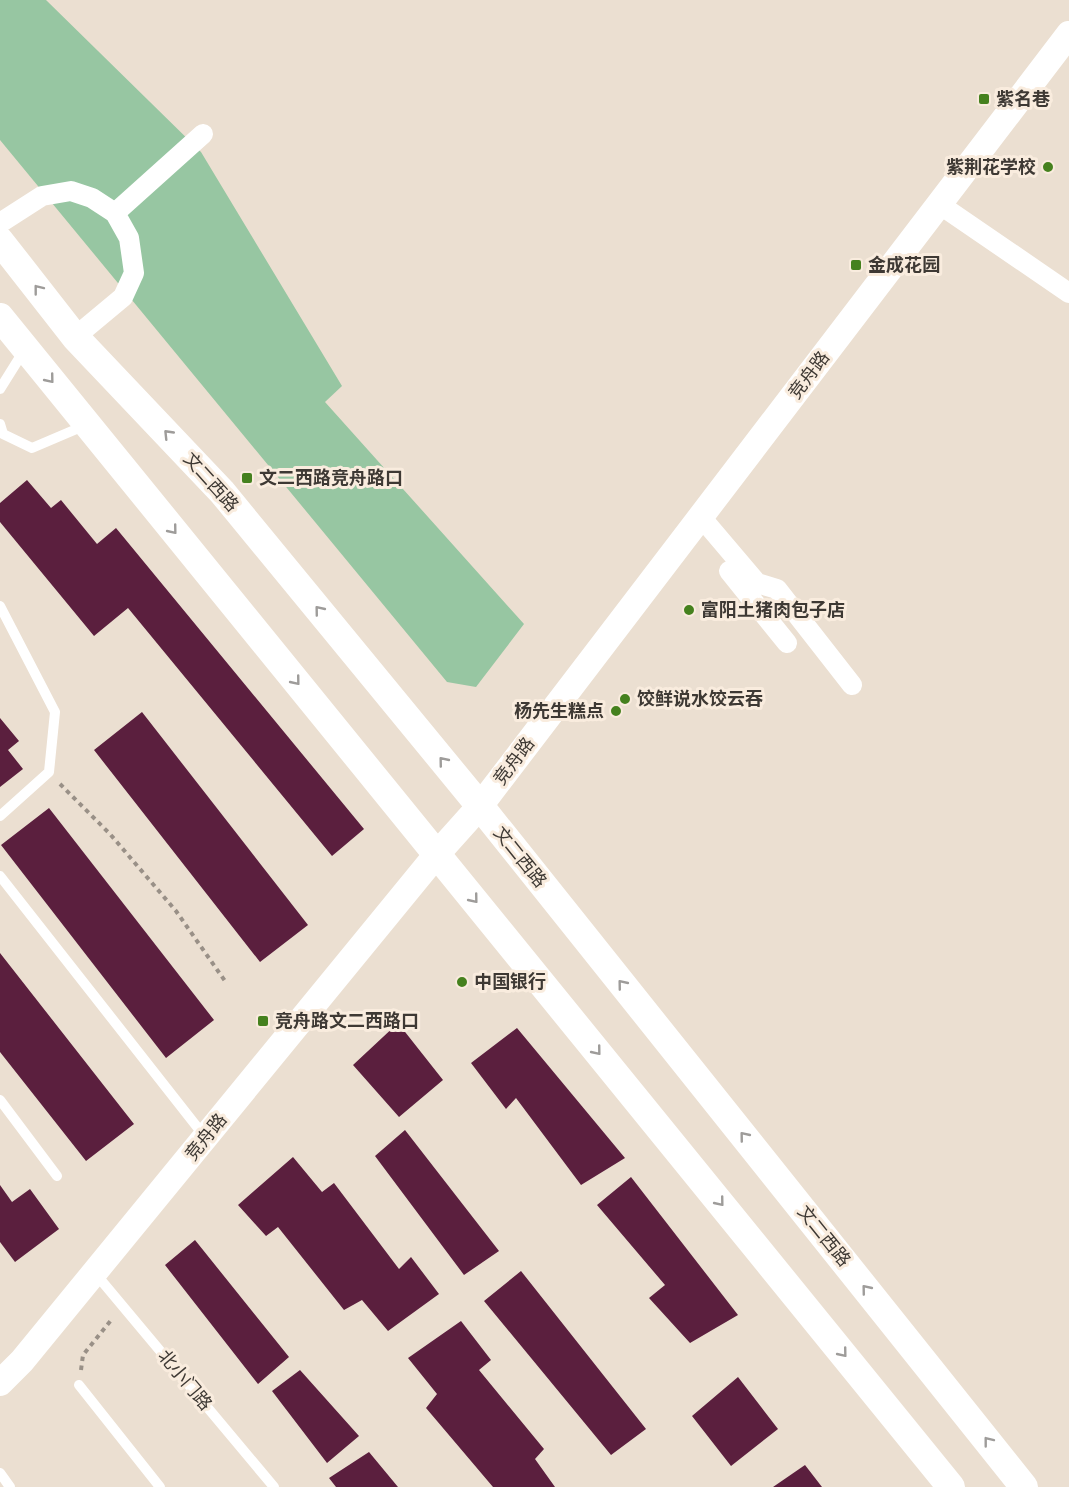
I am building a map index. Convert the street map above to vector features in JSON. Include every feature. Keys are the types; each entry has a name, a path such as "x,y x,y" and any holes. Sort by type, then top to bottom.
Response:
{"main road":[{"name":"文二西路","path":"0,241 75,337 222,492 480,806 1024,1487"},
{"path":"0,317 951,1487"}],"street":[{"name":"竞舟路","path":"0,1383 22,1361 437,854 480,806 1069,34"},
{"path":"115,213 203,134"},
{"path":"0,223 42,196 71,191 92,198 115,213 129,238 134,273 123,297 75,337"},
{"path":"939,204 1069,293"},
{"path":"697,521 787,644"},
{"path":"697,521 757,584 777,589 852,685"}],"lane":[{"path":"0,389 26,349"},
{"path":"1,432 32,448 87,424"},
{"path":"0,606 55,712 49,772 0,816"},
{"path":"0,876 205,1138"},
{"path":"0,1100 57,1176"},
{"name":"北小门路","path":"95,1273 274,1487"},
{"path":"79,1385 160,1487"},
{"path":"0,1473 10,1487"}],"path":[{"path":"49,772 110,834 176,911 225,981"},
{"path":"79,1385 83,1355 114,1316 130,1316"}],"green space":[{"path":"0,0 46,0 201,152 342,386 325,402 524,624 476,687 447,682 0,140"}],"building":[{"path":"27,480 51,508 61,500 97,544 116,528 364,829 332,856 128,608 94,636 0,522 0,503"},
{"path":"142,712 308,925 260,962 94,750"},
{"path":"0,718 19,741 8,750 23,769 0,787"},
{"path":"49,808 214,1020 166,1058 1,845"},
{"path":"0,953 134,1124 86,1161 0,1052"},
{"path":"398,1023 443,1080 399,1117 353,1065"},
{"path":"517,1028 625,1158 581,1185 516,1098 506,1109 471,1063"},
{"path":"405,1130 499,1251 464,1275 375,1156"},
{"path":"293,1157 322,1192 334,1183 399,1269 411,1257 439,1294 388,1331 362,1300 344,1310 278,1227 266,1236 238,1205"},
{"path":"631,1177 738,1315 690,1343 649,1298 665,1285 597,1205"},
{"path":"0,1185 12,1202 30,1189 59,1229 15,1262 0,1242"},
{"path":"195,1240 289,1357 258,1384 165,1265"},
{"path":"521,1271 646,1429 611,1455 484,1301"},
{"path":"461,1321 491,1360 479,1370 544,1449 535,1459 555,1487 493,1487 426,1408 437,1394 408,1358"},
{"path":"300,1370 359,1436 327,1463 272,1391"},
{"path":"738,1377 778,1429 731,1466 692,1416"},
{"path":"369,1452 398,1487 336,1487 329,1478"},
{"path":"805,1465 822,1487 773,1487"}],"place":[{"name":"紫名巷","path":"984,99"},
{"name":"紫荆花学校","path":"1048,167"},
{"name":"金成花园","path":"856,265"},
{"name":"文二西路竞舟路口","path":"247,478"},
{"name":"富阳土猪肉包子店","path":"689,610"},
{"name":"饺鲜说水饺云吞","path":"625,699"},
{"name":"杨先生糕点","path":"616,711"},
{"name":"中国银行","path":"462,982"},
{"name":"竞舟路文二西路口","path":"263,1021"}]}
